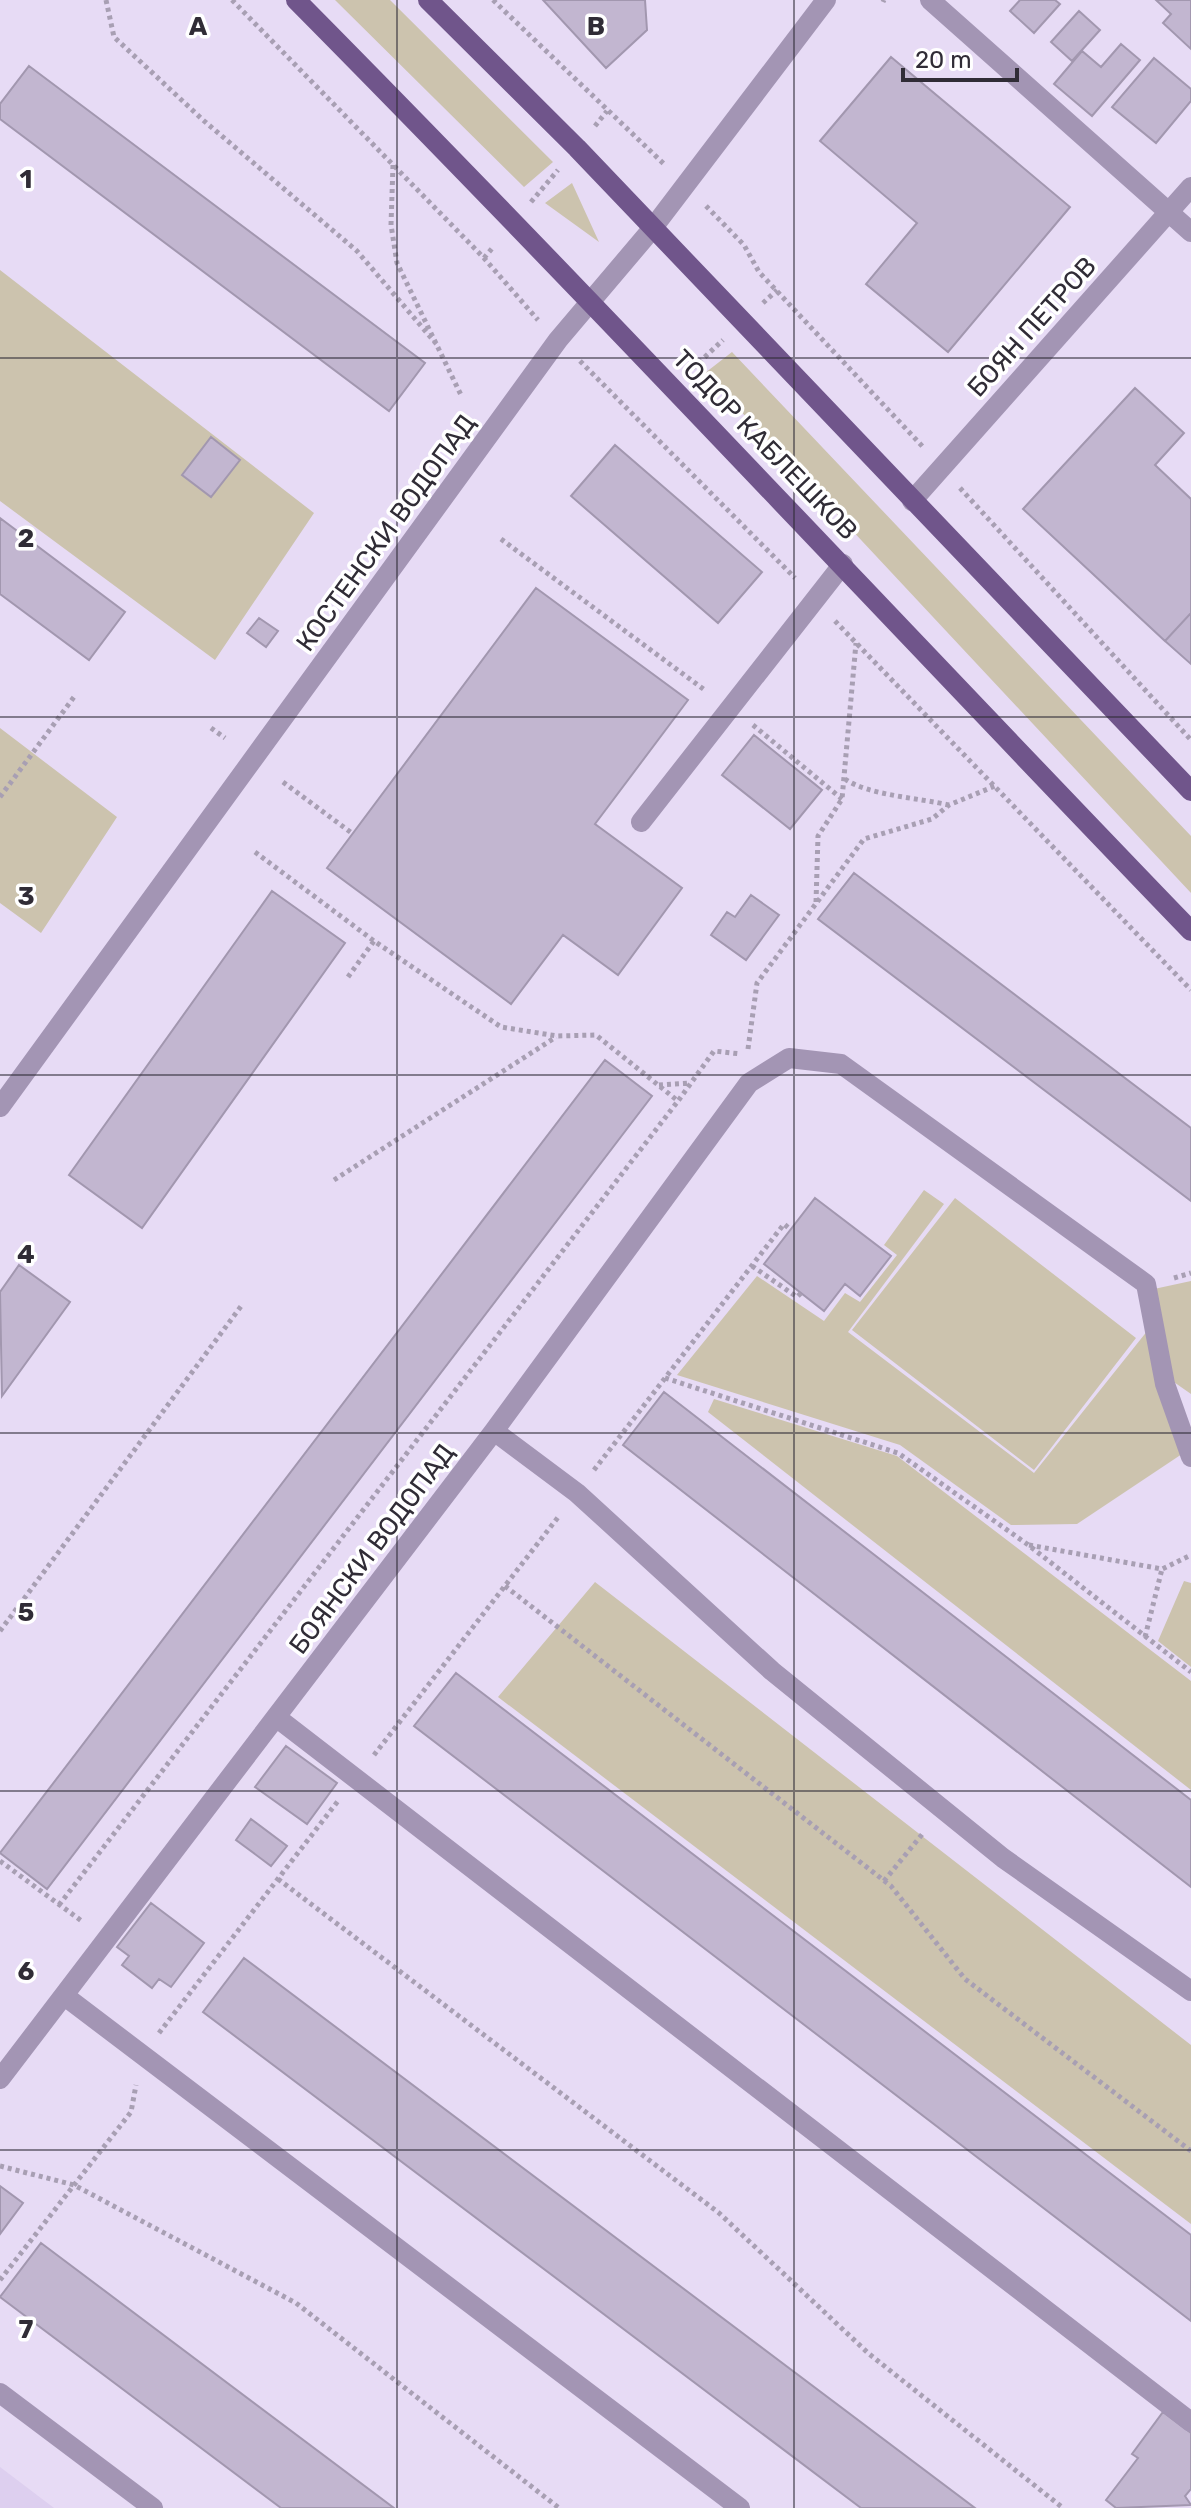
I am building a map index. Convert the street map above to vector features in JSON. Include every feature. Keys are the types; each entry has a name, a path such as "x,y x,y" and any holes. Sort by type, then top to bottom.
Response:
{"main road":[{"name":"ТОДОР КАБЛЕШКОВ","path":"296,0 591,301 843,564 1037,774 1191,931"},
{"path":"428,0 577,148 1191,791"}],"street":[{"name":"КОСТЕНСКИ ВОДОПАД","path":"0,1107 558,340 652,229 826,0"},
{"path":"930,0 1191,232"},
{"name":"БОЯН ПЕТРОВ","path":"912,501 1191,187"},
{"path":"641,822 843,564"},
{"name":"БОЯНСКИ ВОДОПАД","path":"0,2079 66,1997 494,1431 749,1083 789,1058 841,1064 1146,1284 1165,1384 1191,1457"},
{"path":"494,1431 577,1493 772,1671 943,1810 1003,1858 1191,1991"},
{"path":"276,1717 1191,2422"},
{"path":"66,1997 740,2508"},
{"path":"0,2393 153,2508"}],"path":[{"path":"106,0 114,37 203,120 357,251 439,347"},
{"path":"232,0 484,258 531,313"},
{"path":"493,0 648,149"},
{"path":"589,133 607,111"},
{"path":"393,165 391,225 397,263 461,395"},
{"path":"528,206 561,167"},
{"path":"723,223 744,245 759,272 926,450"},
{"path":"484,258 494,246"},
{"path":"761,305 777,290"},
{"path":"690,370 724,339"},
{"path":"619,399 795,579"},
{"path":"638,418 649,408"},
{"path":"961,488 1191,740"},
{"path":"501,539 692,682 731,707 842,799"},
{"path":"831,617 1191,990"},
{"path":"816,903 818,836 842,799 856,642"},
{"path":"0,797 74,697"},
{"path":"211,728 225,738"},
{"path":"844,779 859,790 903,794 949,805"},
{"path":"283,782 353,834"},
{"path":"747,1054 757,983 864,839 932,819 949,805 995,786"},
{"path":"255,852 374,941 501,1027 557,1036 596,1035 678,1101"},
{"path":"348,977 374,941"},
{"path":"1160,958 1166,951"},
{"path":"334,1180 557,1036"},
{"path":"59,1905 714,1051"},
{"path":"658,1085 691,1083"},
{"path":"0,2280 131,2112 143,2054 784,1224 791,1230"},
{"path":"752,1266 797,1297 801,1293"},
{"path":"0,1631 242,1305"},
{"path":"665,1378 898,1453 1027,1544 1191,1672"},
{"path":"1027,1544 1162,1569 1191,1555"},
{"path":"1145,1637 1162,1569"},
{"path":"505,1586 884,1881 965,1979 1191,2151"},
{"path":"884,1881 943,1810"},
{"path":"0,1861 89,1927"},
{"path":"278,1879 719,2213 868,2353 1063,2508"},
{"path":"0,2166 74,2185 296,2303 559,2508"}],"shaded area":[{"path":"335,0 390,0 553,162 524,187"},
{"path":"572,183 599,242 545,203"},
{"path":"0,270 314,513 215,660 0,501"},
{"path":"732,352 1191,836 1191,893 705,373"},
{"path":"0,728 117,817 41,933 0,903"},
{"path":"924,1190 944,1204 848,1332 1034,1473 1148,1330 1182,1454 1077,1524 1011,1525 900,1445 677,1375 757,1276 824,1321 845,1293 860,1302 897,1255 884,1245"},
{"path":"955,1198 1136,1338 1034,1470 852,1330"},
{"path":"1191,1281 1191,1394 1171,1380 1154,1289"},
{"path":"714,1399 897,1456 1191,1681 1191,1790 708,1412"},
{"path":"1184,1581 1191,1583 1191,1667 1158,1641"},
{"path":"595,1582 1191,2045 1191,2224 498,1697"},
{"path":"0,2467 54,2508 0,2508"}],"building":[{"path":"543,0 645,0 647,30 606,68"},
{"path":"1020,0 1055,0 1060,4 1034,33 1010,11"},
{"path":"1156,0 1191,0 1191,49 1163,23 1171,14"},
{"path":"1079,11 1100,30 1072,61 1051,42"},
{"path":"1121,44 1140,60 1092,116 1054,84 1082,51 1101,67"},
{"path":"891,57 1070,207 948,352 866,284 917,223 820,141"},
{"path":"1154,58 1191,89 1191,101 1156,143 1112,107"},
{"path":"29,66 425,363 389,411 0,119 0,104"},
{"path":"1135,388 1184,433 1155,465 1191,499 1191,613 1165,641 1023,509"},
{"path":"211,437 240,460 211,497 182,475"},
{"path":"615,445 762,572 718,623 571,496"},
{"path":"0,518 125,612 89,660 0,594"},
{"path":"536,588 688,700 595,824 682,888 618,975 563,935 511,1004 327,868"},
{"path":"1191,613 1191,664 1165,641"},
{"path":"259,618 278,631 266,647 247,633"},
{"path":"754,735 822,790 790,829 722,775"},
{"path":"854,873 1191,1128 1191,1201 818,919"},
{"path":"272,891 345,943 142,1228 69,1175"},
{"path":"751,895 779,915 746,960 711,935 727,912 735,917"},
{"path":"605,1060 652,1096 47,1889 0,1853"},
{"path":"815,1198 891,1256 860,1296 845,1284 824,1311 764,1264"},
{"path":"19,1265 70,1302 2,1396 0,1292"},
{"path":"664,1392 1191,1800 1191,1887 623,1445"},
{"path":"456,1673 1191,2235 1191,2321 414,1726"},
{"path":"286,1746 337,1783 307,1824 255,1787"},
{"path":"251,1819 287,1846 271,1866 236,1840"},
{"path":"151,1903 204,1943 171,1987 159,1979 152,1988 122,1965 129,1956 117,1947"},
{"path":"244,1958 975,2508 861,2508 203,2012"},
{"path":"0,2186 23,2203 0,2234"},
{"path":"41,2243 394,2508 281,2508 0,2297"},
{"path":"1163,2412 1191,2433 1191,2489 1185,2496 1191,2505 1116,2508 1106,2500 1138,2458 1132,2454"}]}
